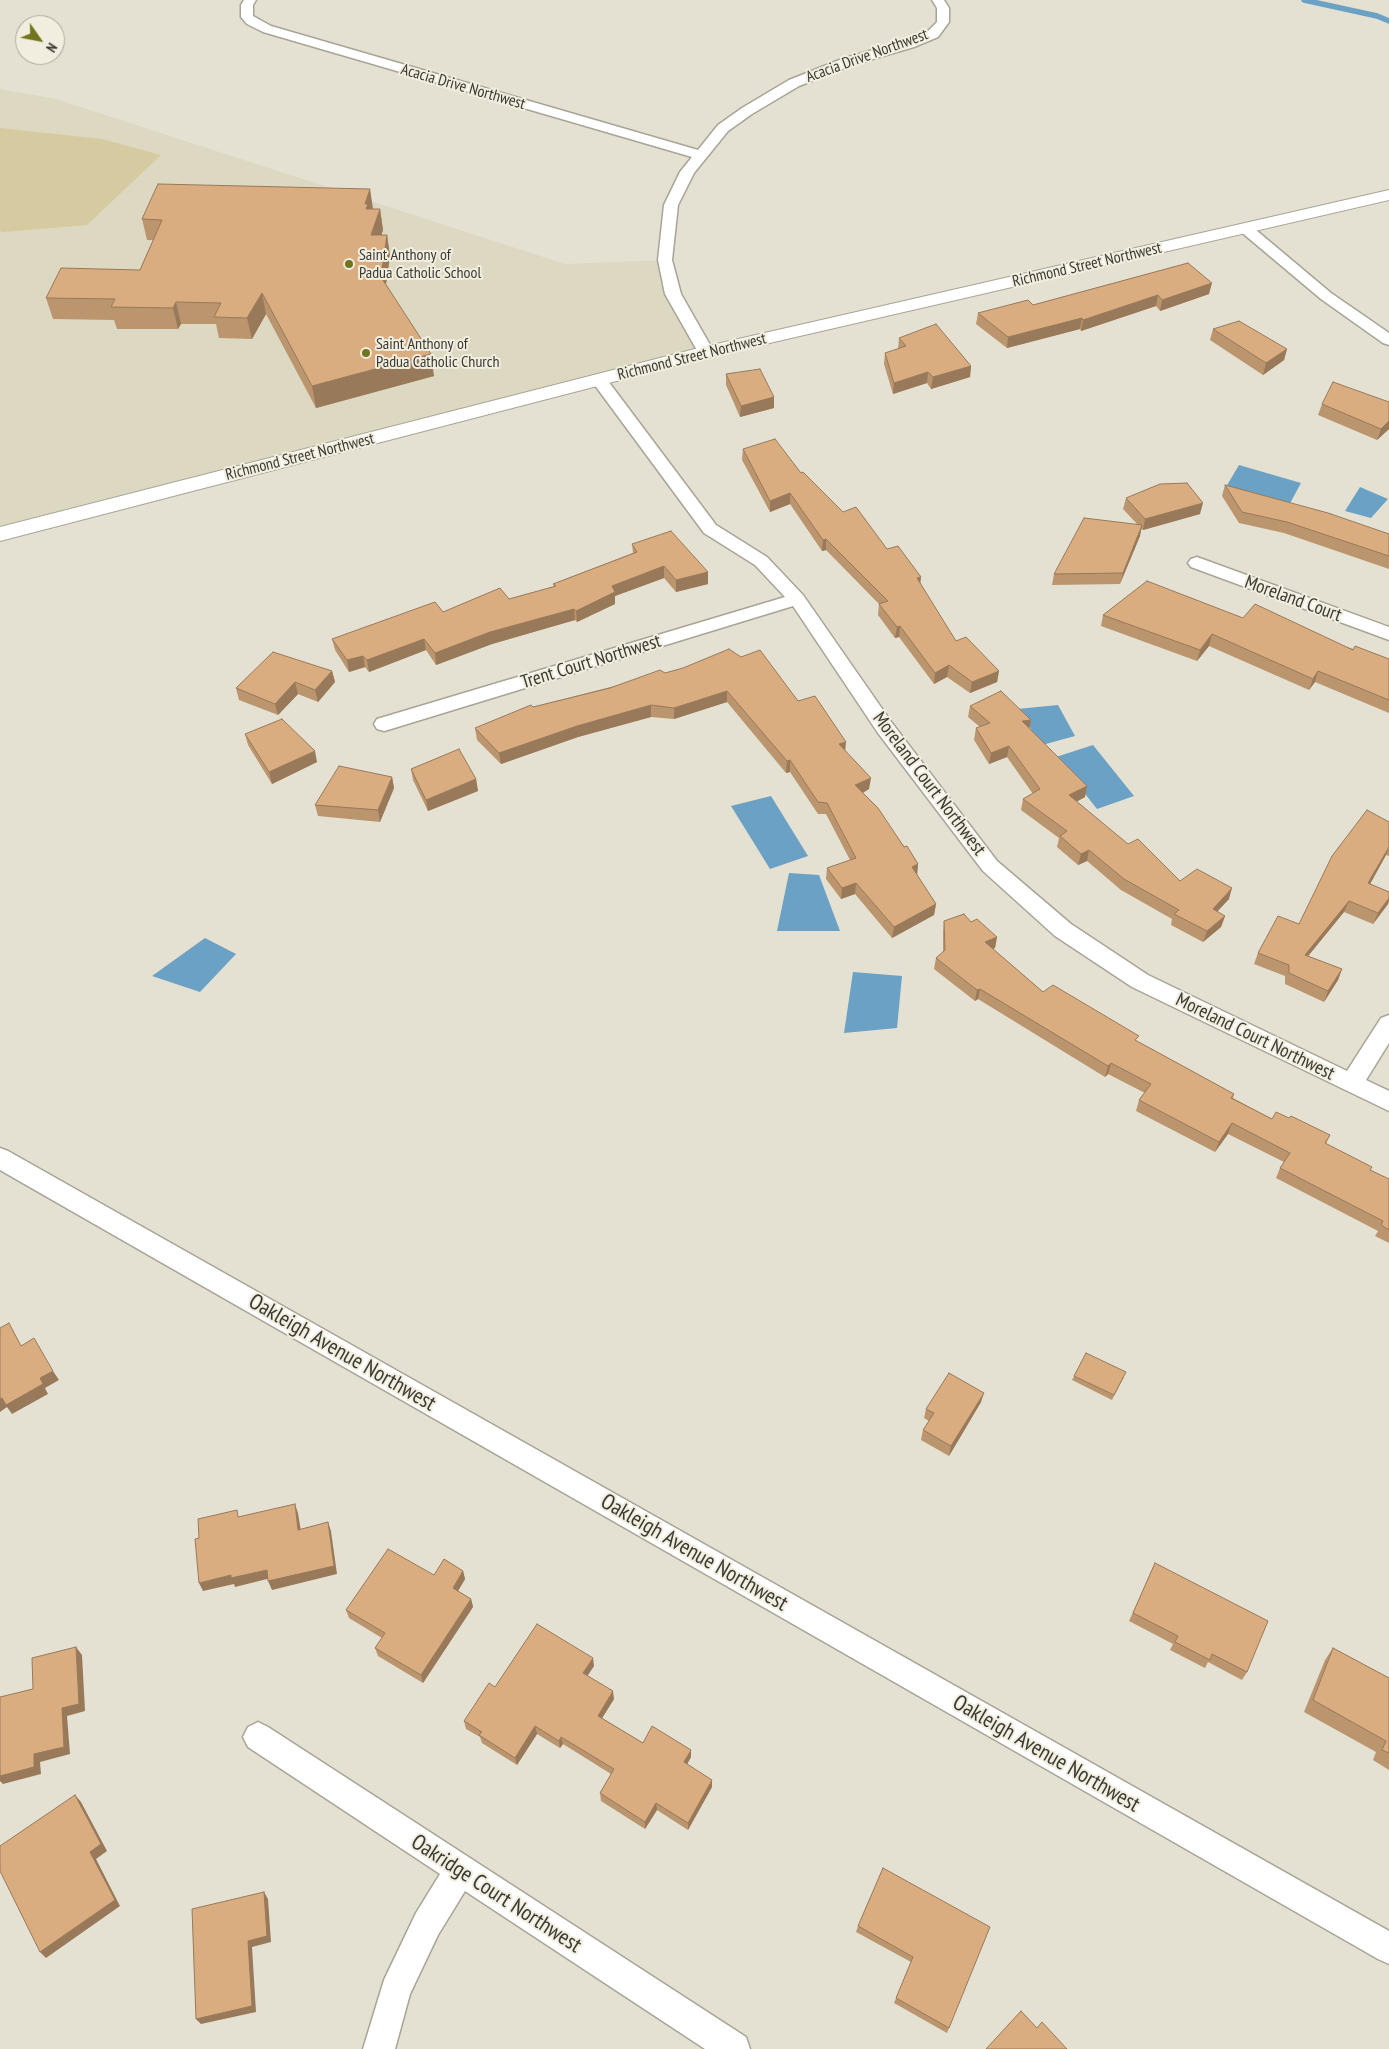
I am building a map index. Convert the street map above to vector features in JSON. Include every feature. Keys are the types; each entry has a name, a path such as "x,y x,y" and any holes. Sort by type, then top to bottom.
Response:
{"street":[{"name":"Acacia Drive Northwest","path":"250,0 247,5 247,17 267,29 699,155"},
{"name":"Acacia Drive Northwest","path":"706,352 673,294 665,260 671,205 684,176 699,155 723,128 747,111 794,83 847,62 909,44 933,34 943,22 944,8 938,0"},
{"name":"Richmond Street Northwest","path":"0,534 706,352 1389,195"},
{"path":"1245,228 1326,296 1389,340"},
{"name":"Moreland Court Northwest","path":"598,380 710,529 762,561 797,599 885,728 990,866 1063,930 1140,981 1389,1102"},
{"name":"Moreland Court","path":"1196,563 1389,634"},
{"name":"Trent Court Northwest","path":"384,724 797,599"},
{"path":"1351,1084 1389,1024"},
{"name":"Oakleigh Avenue Northwest","path":"0,1158 1389,1948"},
{"name":"Oakridge Court Northwest","path":"258,1737 734,2049"},
{"path":"379,2049 395,1991 427,1924 460,1870"}],"shaded area":[{"path":"0,89 56,99 565,264 665,260 706,352 0,534"},
{"path":"0,128 102,139 161,155 87,225 3,232 0,231"}],"water":[{"path":"1239,465 1301,483 1288,507 1223,492"},
{"path":"1360,487 1388,499 1371,518 1345,511"},
{"path":"1058,705 1075,736 1042,745 1017,709"},
{"path":"1093,745 1134,796 1097,809 1056,757"},
{"path":"771,796 808,856 770,869 731,806"},
{"path":"789,873 819,875 840,931 777,931"},
{"path":"205,938 236,954 200,992 152,976"},
{"path":"853,972 902,976 897,1028 844,1033"}],"building":[{"path":"158,184 370,189 365,204 368,204 366,209 380,209 371,235 387,235 381,277 431,354 312,386 262,293 247,318 214,317 221,303 176,302 173,308 111,307 115,299 46,298 61,268 140,270 162,220 142,219"},
{"path":"1188,263 1212,283 1162,300 1158,295 1083,320 1082,318 1008,337 978,313 1028,300 1033,305"},
{"path":"1239,321 1287,349 1266,363 1213,329"},
{"path":"936,324 971,366 933,377 928,372 894,383 885,353 906,346 899,338"},
{"path":"760,369 774,397 741,406 726,374"},
{"path":"1333,382 1389,402 1389,421 1381,429 1322,404"},
{"path":"775,439 801,473 803,472 843,512 856,507 887,549 898,546 921,577 917,578 956,641 966,637 999,671 972,682 949,665 935,673 900,626 897,627 879,604 888,601 826,539 823,540 790,493 770,501 743,449"},
{"path":"1187,483 1203,503 1145,519 1126,498 1160,484"},
{"path":"1225,485 1328,513 1389,534 1389,556 1287,522 1242,512"},
{"path":"1084,518 1142,525 1123,573 1054,574"},
{"path":"671,531 708,572 676,580 664,566 612,586 615,592 576,611 574,609 490,632 435,653 424,639 367,660 363,656 347,660 332,639 435,602 443,612 500,588 509,599 556,586 553,584 637,552 632,544"},
{"path":"1147,581 1243,618 1255,604 1353,650 1355,646 1389,659 1389,700 1318,671 1313,679 1212,634 1200,650 1103,615"},
{"path":"729,649 741,657 760,650 798,701 815,696 846,742 839,744 871,778 855,785 878,808 904,847 907,846 918,864 912,867 936,904 894,927 856,883 842,888 827,868 856,858 827,803 818,802 790,760 787,761 727,691 674,708 651,705 577,726 499,753 475,728 531,705 533,707 610,688 660,670 665,673 683,668"},
{"path":"273,652 332,671 315,690 295,682 275,704 236,688"},
{"path":"1001,691 1031,720 1022,721 1087,786 1069,795 1128,844 1138,839 1180,881 1197,869 1232,888 1213,909 1225,916 1207,931 1174,914 1179,910 1124,879 1089,850 1081,854 1060,836 1067,831 1023,799 1040,789 1009,746 991,753 976,728 990,723 970,706"},
{"path":"282,719 315,751 269,772 245,734"},
{"path":"459,749 476,779 426,800 411,769"},
{"path":"339,766 392,777 378,810 315,805"},
{"path":"1367,810 1389,822 1389,847 1368,883 1389,892 1389,898 1378,913 1349,901 1305,955 1342,969 1328,991 1289,973 1289,965 1258,953 1278,916 1299,924 1332,856"},
{"path":"964,914 971,922 977,919 997,937 985,942 1043,992 1053,985 1139,1036 1135,1040 1234,1094 1231,1098 1272,1119 1276,1112 1289,1118 1291,1116 1330,1135 1325,1143 1372,1167 1370,1170 1389,1179 1389,1230 1381,1225 1383,1221 1280,1168 1290,1153 1232,1123 1219,1142 1139,1100 1151,1084 1111,1063 1108,1066 980,989 977,990 936,958 945,950 944,921"},
{"path":"9,1323 21,1346 34,1338 53,1371 40,1378 43,1384 6,1405 2,1398 0,1399 0,1328"},
{"path":"1086,1353 1126,1372 1114,1395 1074,1376"},
{"path":"949,1373 984,1393 951,1446 923,1430 934,1413 926,1409"},
{"path":"295,1504 298,1530 328,1522 334,1566 268,1581 267,1570 231,1578 231,1575 199,1583 195,1539 199,1538 198,1519 237,1510 238,1517"},
{"path":"388,1549 434,1575 444,1559 463,1571 453,1588 471,1599 421,1675 375,1648 385,1633 346,1610"},
{"path":"1155,1563 1268,1621 1247,1672 1212,1654 1210,1660 1175,1642 1178,1636 1133,1613"},
{"path":"537,1624 593,1658 583,1673 613,1691 598,1716 643,1743 652,1726 691,1750 684,1762 712,1780 688,1823 656,1803 645,1822 600,1793 614,1769 561,1737 559,1741 535,1726 515,1758 479,1735 482,1732 464,1721 489,1683 495,1687"},
{"path":"76,1647 79,1704 62,1708 64,1747 34,1754 34,1767 0,1776 0,1697 33,1689 32,1658"},
{"path":"1333,1648 1389,1678 1389,1753 1382,1750 1386,1741 1313,1700"},
{"path":"75,1795 101,1844 90,1852 115,1900 40,1952 0,1871 0,1846"},
{"path":"883,1868 990,1927 949,2028 896,1998 913,1957 858,1926"},
{"path":"264,1892 267,1936 248,1941 252,2006 196,2019 192,1909"},
{"path":"1021,2011 1037,2028 1042,2022 1067,2049 986,2049"}],"waterway":[{"path":"1304,0 1377,16 1389,21"}],"place":[{"name":"Saint Anthony of Padua Catholic School","path":"349,264"},
{"name":"Saint Anthony of Padua Catholic Church","path":"366,353"}]}
